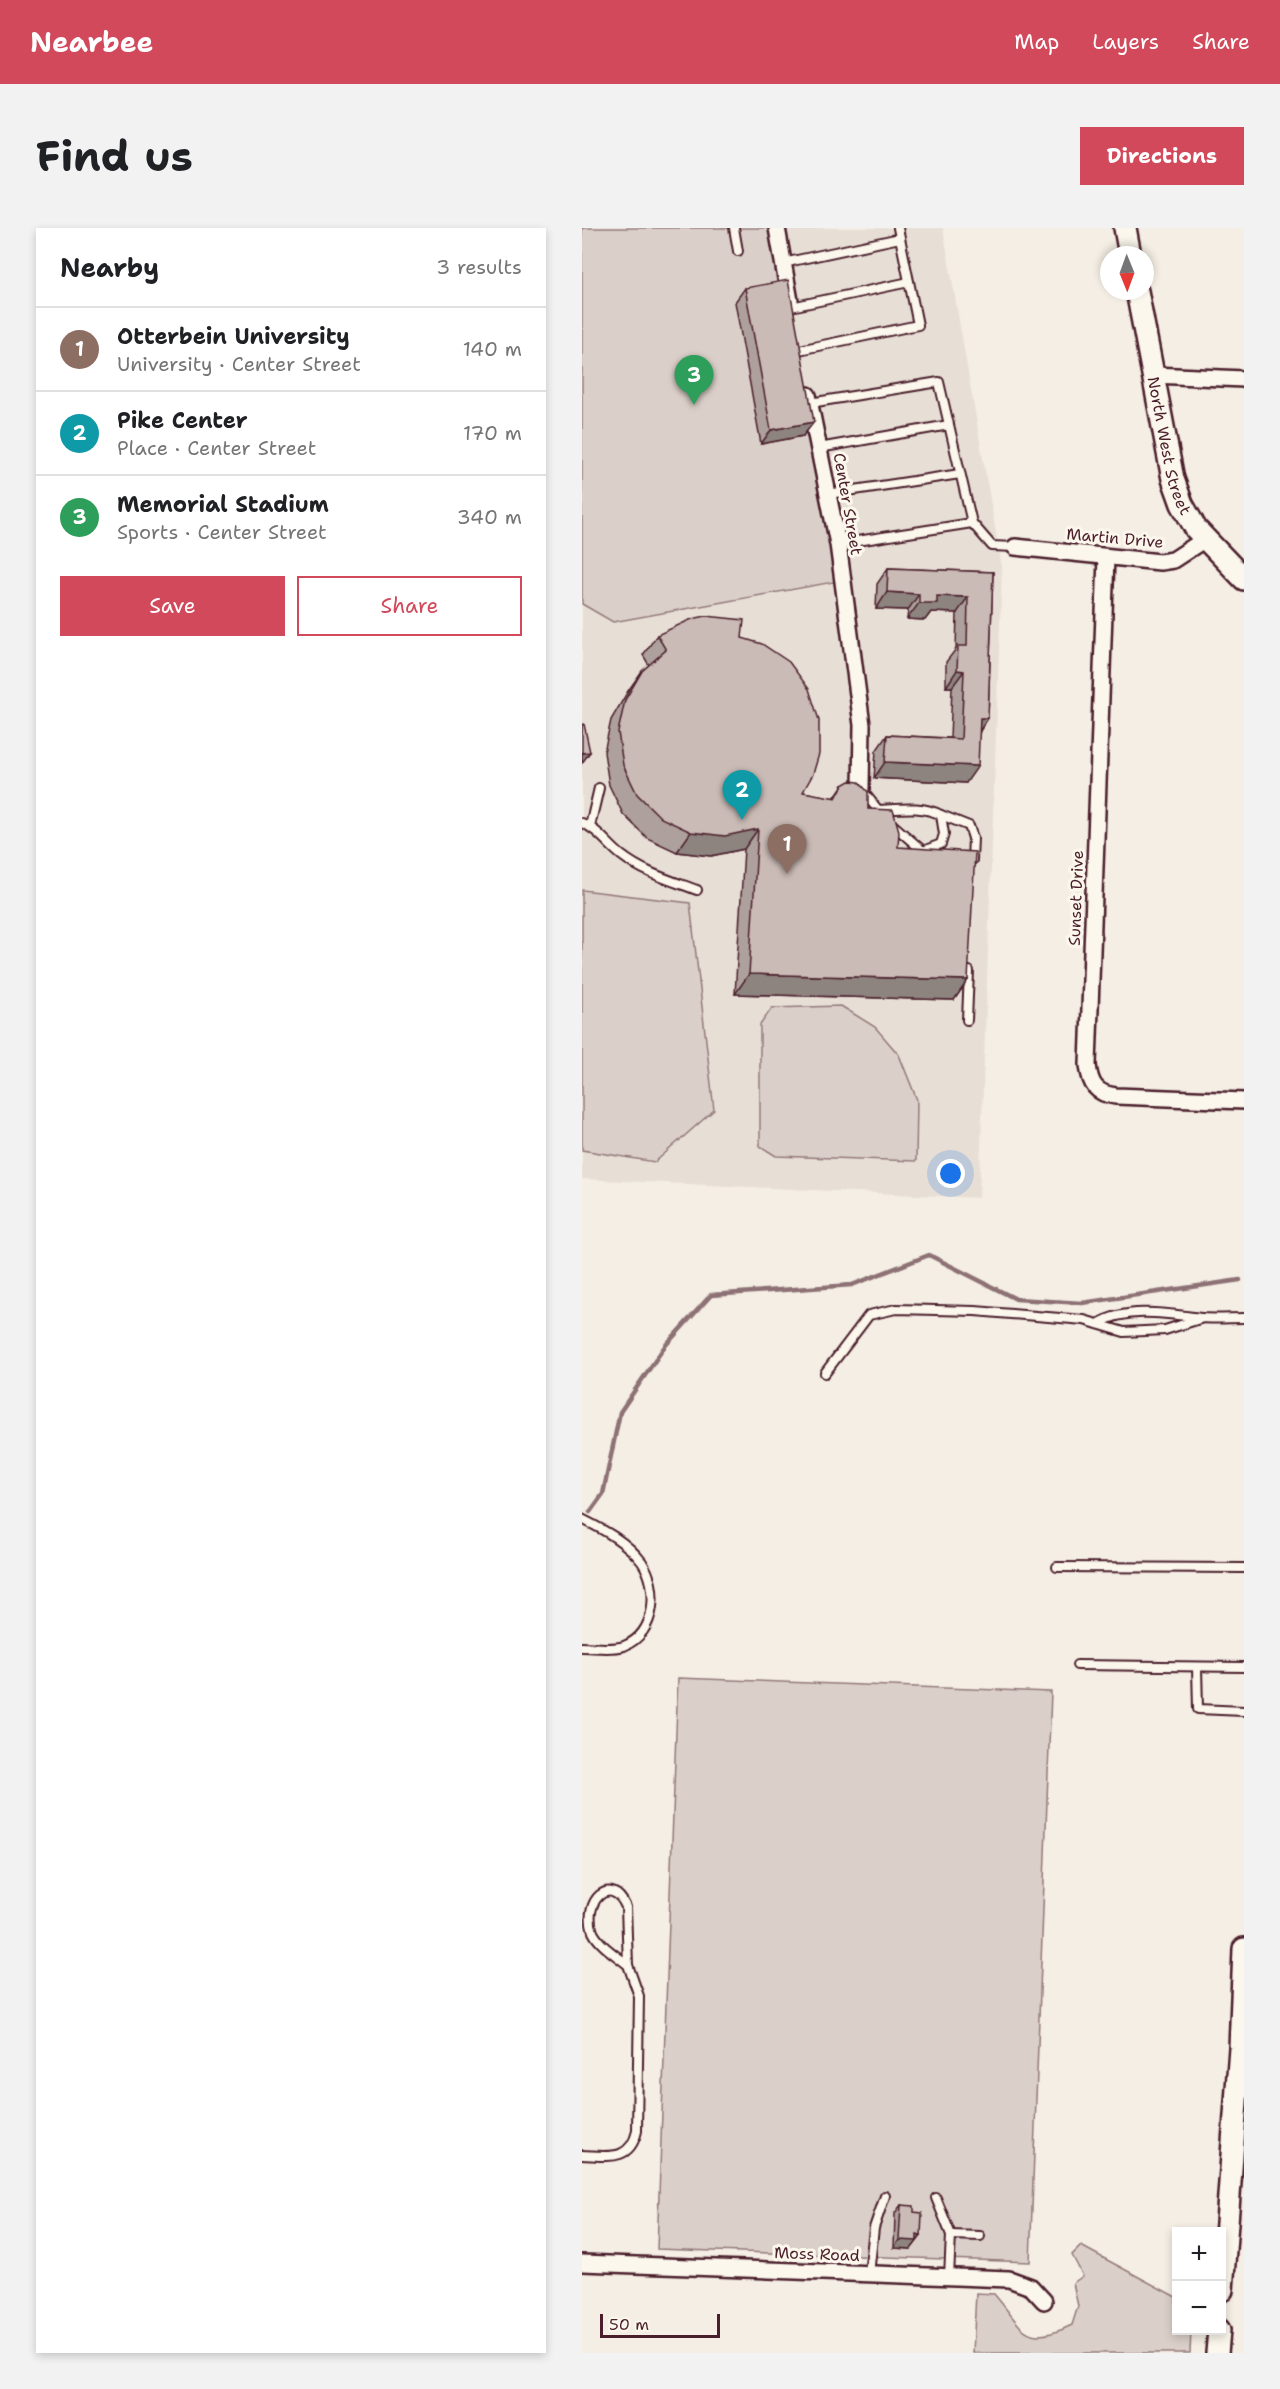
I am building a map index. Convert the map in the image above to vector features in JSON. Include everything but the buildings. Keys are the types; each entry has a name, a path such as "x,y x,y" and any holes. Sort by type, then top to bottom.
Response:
{"street":[{"path":"777,228 792,312"},
{"path":"1125,228 1128,246"},
{"name":"North West Street","path":"1139,300 1173,479 1189,518 1205,539 1244,579"},
{"name":"Center Street","path":"798,344 838,544 862,725 861,789"},
{"path":"1153,375 1244,380"},
{"name":"Martin Drive","path":"1015,548 1173,561 1205,539"},
{"name":"Sunset Drive","path":"1106,557 1088,1053 1090,1081 1100,1092 1116,1096 1244,1101"},
{"path":"1222,2281 1240,2048 1244,1949"},
{"name":"Moss Road","path":"582,2264 1009,2279 1031,2288 1044,2301"},
{"path":"1217,2353 1219,2335"}],"lane":[{"path":"734,228 738,251"},
{"path":"798,344 918,325 898,228"},
{"path":"783,262 900,238"},
{"path":"792,312 909,282"},
{"path":"810,403 935,381 941,385 972,523 992,546 1015,548"},
{"path":"819,448 949,425"},
{"path":"828,494 960,474"},
{"path":"838,544 972,523"},
{"path":"599,788 586,825 620,855 639,867 697,890"},
{"path":"861,789 878,810 915,847 923,851 941,844 944,834 941,815"},
{"path":"878,810 918,807 969,826 973,838 972,872"},
{"path":"967,1020 969,963"},
{"path":"825,1373 869,1315 887,1310 975,1311 1098,1323 1110,1330 1145,1332 1176,1328 1203,1318"},
{"path":"1098,1323 1108,1317 1133,1314 1168,1313 1203,1318 1244,1318"},
{"path":"582,1519 627,1546 650,1576 654,1594 646,1627 624,1646 582,1647"},
{"path":"1057,1567 1244,1568"},
{"path":"1077,1665 1244,1667"},
{"path":"1197,1667 1198,1709 1244,1711"},
{"path":"582,2155 624,2153 634,2146 638,2131 639,1996 628,1965 626,1907 622,1898 614,1893 602,1892 596,1895 589,1910 592,1931 601,1943 628,1965"},
{"path":"869,2274 874,2228 885,2196"},
{"path":"936,2198 951,2235 949,2277"},
{"path":"951,2235 980,2236"}],"shaded area":[{"path":"582,228 943,228 1002,568 979,1198 582,1179"},
{"path":"582,228 774,228 839,581 613,622 582,604"},
{"path":"582,890 690,903 714,1110 655,1162 582,1150"},
{"path":"841,1006 875,1027 899,1055 917,1100 916,1161 776,1156 760,1146 760,1025 772,1008"},
{"path":"678,1678 1051,1692 1030,2262 657,2249"},
{"path":"1081,2246 1172,2295 1172,2335 1191,2335 1190,2353 973,2353 976,2293 994,2294 1019,2325 1033,2334 1043,2335 1056,2332 1072,2325 1078,2306 1073,2283 1083,2276 1072,2255"}],"waterway":[{"path":"590,1512 603,1494 620,1412 665,1346 711,1295 852,1285 929,1255 1016,1299 1082,1303 1240,1280"}],"place":[{"name":"Memorial Stadium","path":"694,405"},
{"name":"Pike Center","path":"742,820"},
{"name":"Otterbein University","path":"787,874"}]}
